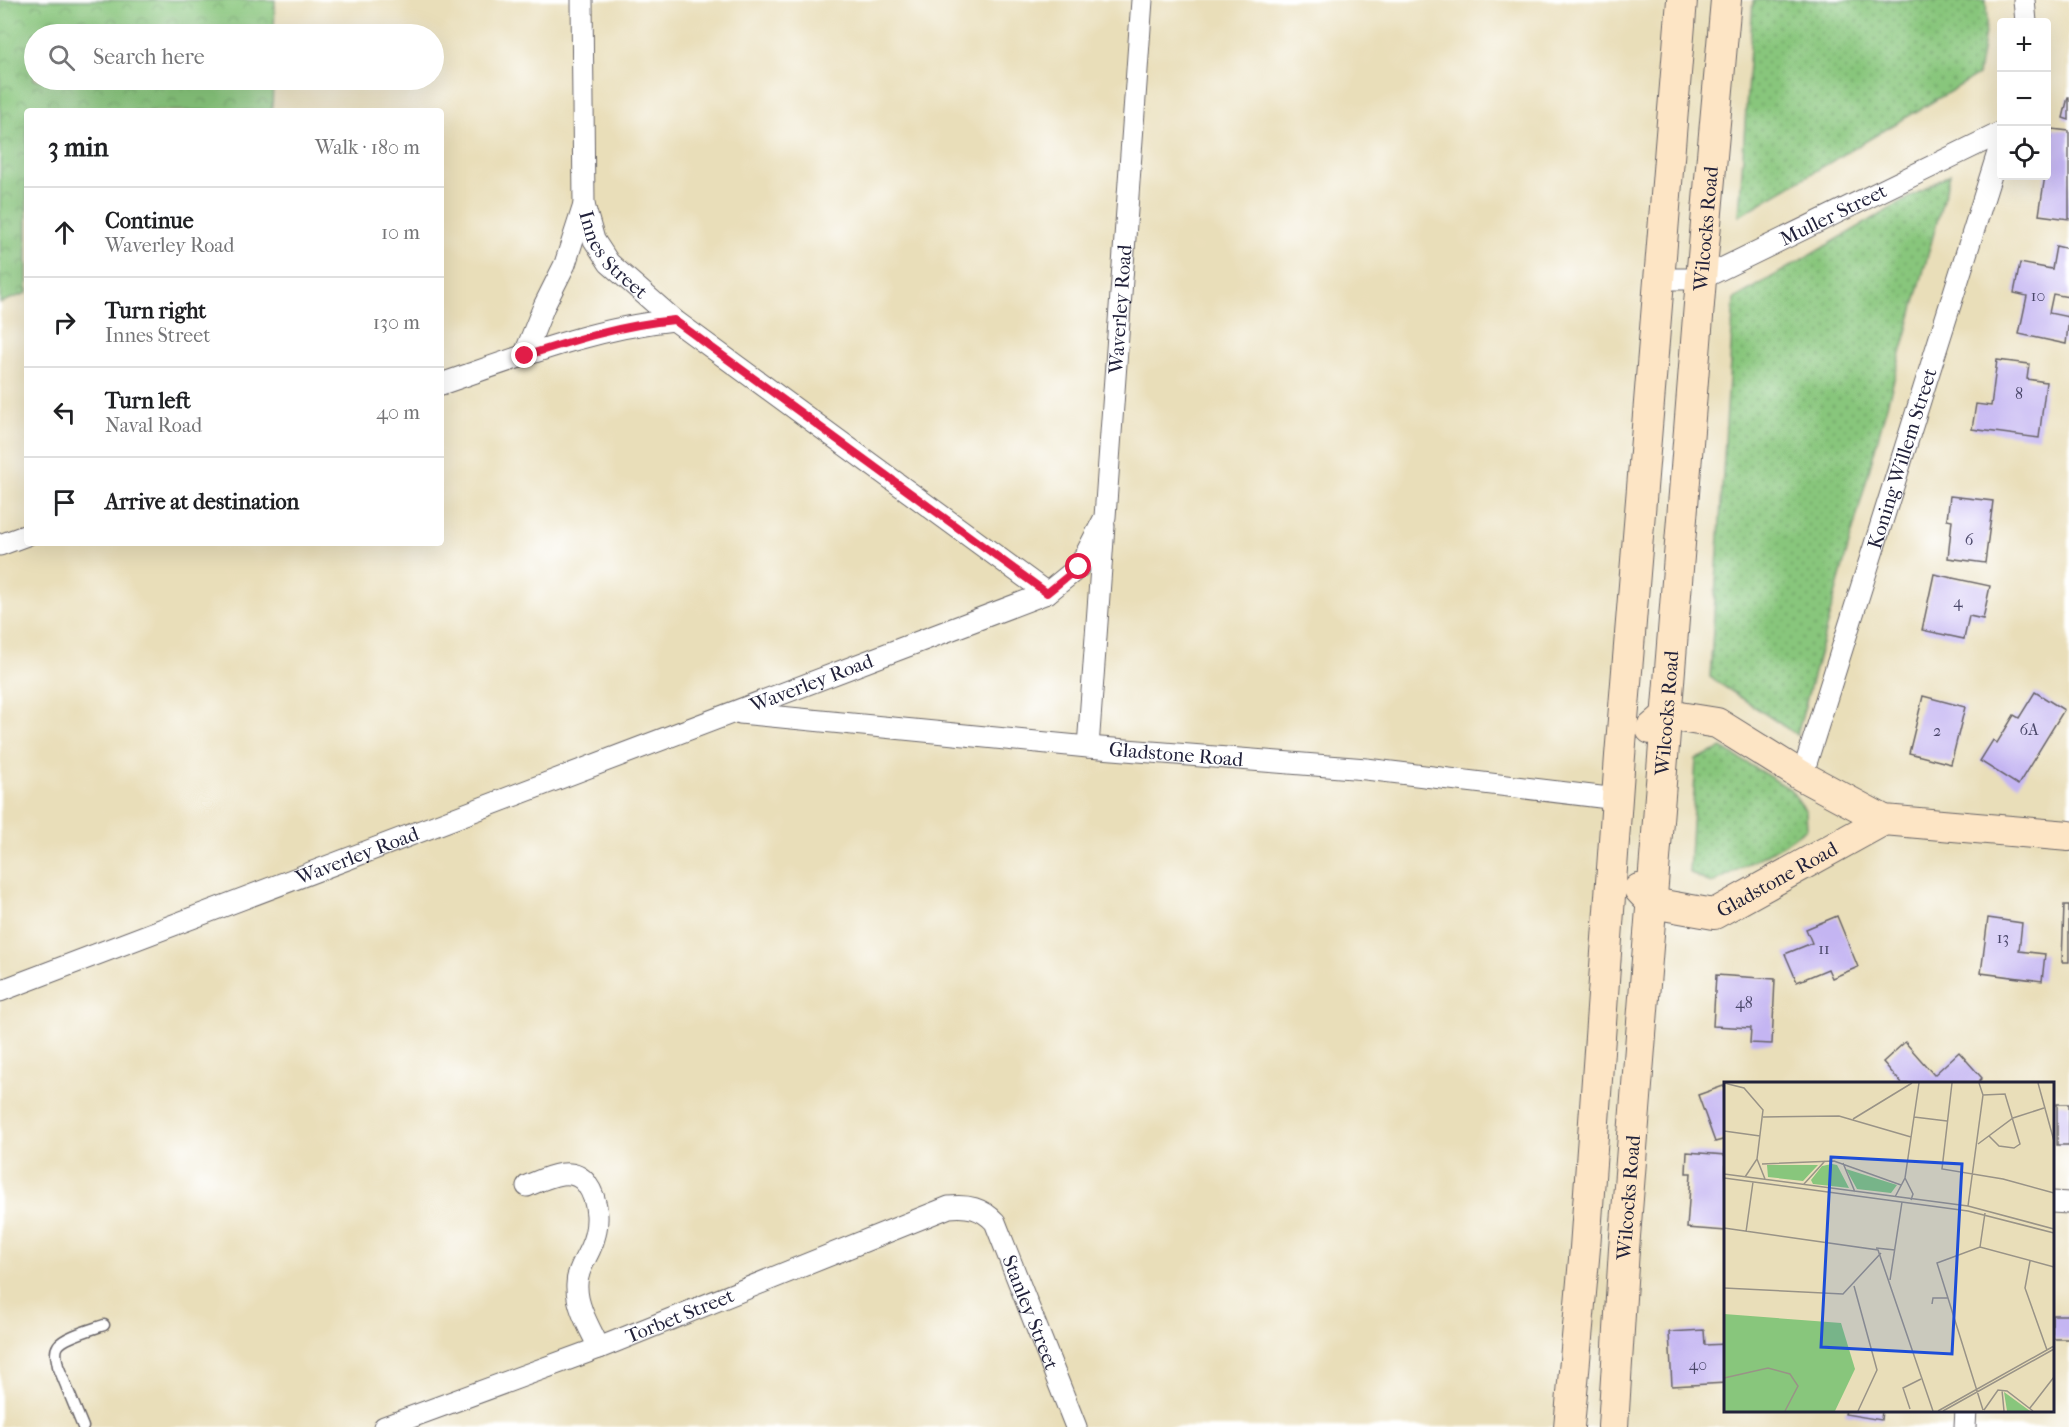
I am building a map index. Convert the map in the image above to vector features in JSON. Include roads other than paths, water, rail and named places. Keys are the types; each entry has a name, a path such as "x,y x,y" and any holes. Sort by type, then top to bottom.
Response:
{"street":[{"name":"Innes Street","path":"582,0 584,205 594,240 609,263 674,320 1047,593"},
{"name":"Waverley Road","path":"0,991 1047,593 1079,567 1105,517 1142,0"},
{"name":"Wilcocks Road","path":"1569,1427 1585,1248 1620,756 1682,0"},
{"name":"Wilcocks Road","path":"1613,1427 1624,1249 1701,279 1726,0"},
{"path":"2024,0 2026,18"},
{"name":"Muller Street","path":"1660,279 1701,279 1997,134"},
{"name":"Koning Willem Street","path":"1802,776 1997,153"},
{"path":"525,356 544,306 565,264 584,205"},
{"path":"444,383 590,335 646,323 674,320"},
{"path":"1088,747 1105,517"},
{"path":"0,545 24,536"},
{"name":"Gladstone Road","path":"734,713 1088,747 1366,769 1617,799"},
{"path":"1620,756 1667,716 1717,723 1802,776 1884,820 2069,836"},
{"name":"Gladstone Road","path":"1652,903 1714,914 1884,820"},
{"path":"1613,859 1652,903"},
{"path":"526,1186 553,1174 570,1174 582,1178 591,1189 597,1209 598,1225 591,1246 579,1268 576,1287 584,1314 599,1348"},
{"path":"2054,1202 2069,1203"},
{"name":"Torbet Street","path":"384,1427 599,1348 949,1207 976,1208"},
{"name":"Stanley Street","path":"976,1208 995,1222 1076,1427"},
{"path":"1585,1248 1624,1249"},
{"path":"1965,1427 1966,1412"}],"lane":[{"path":"83,1427 58,1366 57,1347 64,1340 104,1326"}]}
